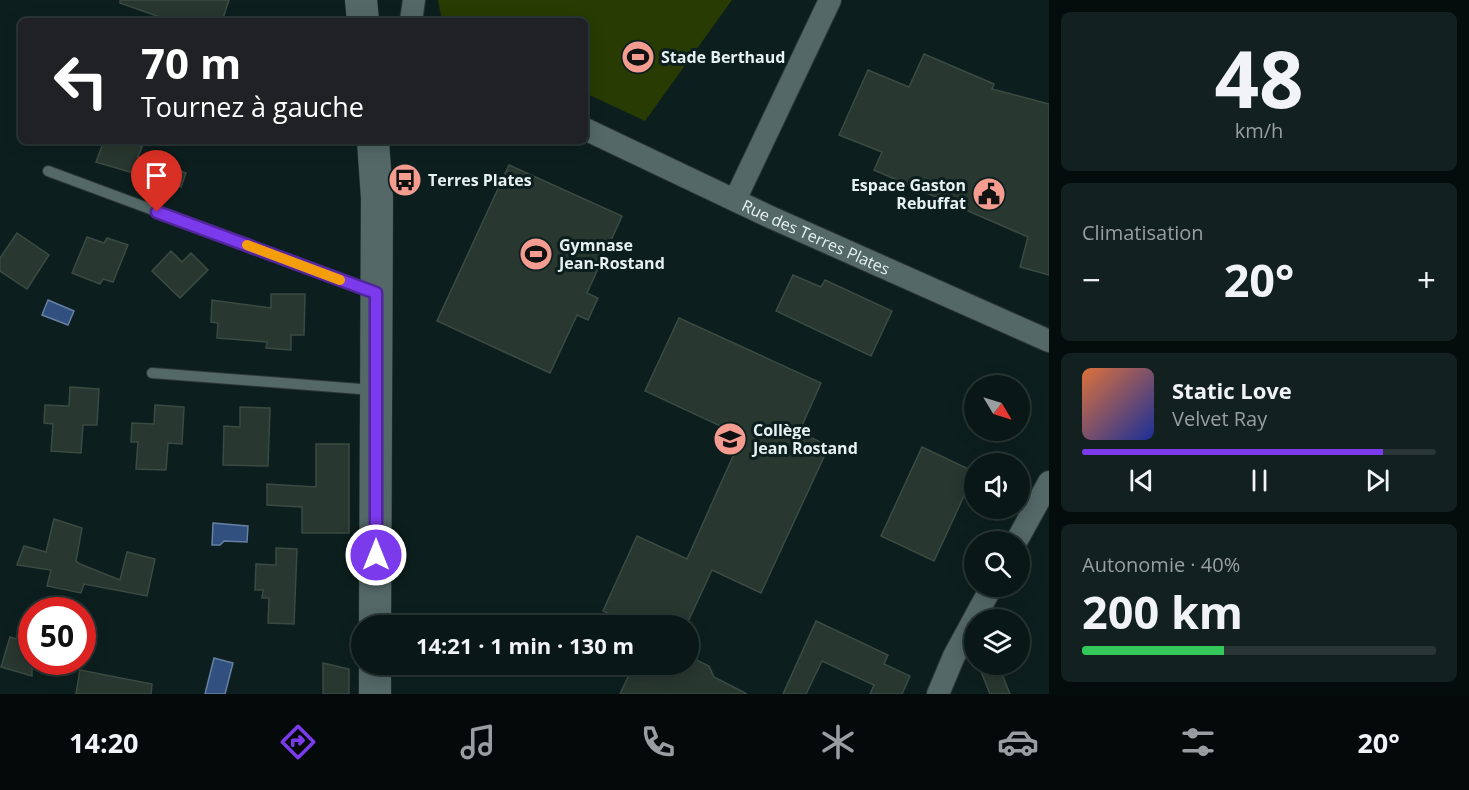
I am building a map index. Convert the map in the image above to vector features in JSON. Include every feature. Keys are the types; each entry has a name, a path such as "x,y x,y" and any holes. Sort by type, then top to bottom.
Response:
{"main road":[{"path":"361,0 363,18"},
{"path":"374,144 377,198 375,615"},
{"path":"375,675 375,694"}],"street":[{"path":"411,18 414,0"},
{"path":"735,200 830,0"},
{"name":"Rue des Terres Plates","path":"588,130 735,200 1049,341"},
{"path":"1022,531 1049,482"},
{"path":"938,694 954,656 986,597"}],"lane":[{"path":"48,171 376,293"},
{"path":"152,373 376,390"}],"green space":[{"name":"Stade Berthaud","path":"438,0 732,0 645,121 588,94 588,18 441,18"}],"water":[{"path":"48,300 74,311 68,325 42,315"},
{"path":"213,523 248,526 247,542 224,541 220,545 212,545"},
{"path":"214,658 233,663 225,694 205,694"}],"building":[{"path":"120,0 229,0 223,18 162,18 120,3"},
{"name":"Espace Gaston Rebuffat","path":"924,54 994,84 992,89 1049,104 1049,275 1020,267 1028,237 874,170 882,152 839,135 868,70 909,87"},
{"path":"103,144 136,144 142,147 138,157 186,173 181,187 96,162"},
{"name":"Gymnase Jean-Rostand","path":"509,165 622,216 587,293 598,298 588,320 577,315 550,373 437,321"},
{"path":"17,233 49,255 27,289 0,271 0,258"},
{"path":"87,237 104,243 107,238 128,245 113,282 103,279 100,284 72,273"},
{"path":"171,251 182,262 191,253 208,270 180,298 152,271"},
{"path":"793,275 821,287 825,280 892,311 871,356 776,311"},
{"path":"271,294 305,294 304,335 291,335 291,350 266,348 267,342 217,338 218,323 211,322 212,300 271,308"},
{"name":"Collège Jean Rostand","path":"679,318 821,383 799,432 829,446 761,593 712,570 691,615 612,615 603,611 637,536 687,559 742,436 645,391"},
{"path":"70,387 99,389 97,425 83,425 81,453 51,451 53,424 44,423 45,405 69,406"},
{"path":"155,405 184,407 182,444 168,443 166,470 136,469 138,442 131,442 132,423 154,424"},
{"path":"240,407 270,408 268,466 223,465 224,426 240,427"},
{"path":"316,444 349,444 349,533 302,533 302,507 267,505 267,484 316,487"},
{"path":"922,447 964,467 964,496 934,561 881,536"},
{"path":"54,519 82,528 76,561 120,580 127,552 155,559 147,596 84,584 81,593 47,586 51,570 17,565 24,546 46,552"},
{"path":"276,548 297,549 294,624 268,623 269,598 262,598 263,590 255,590 256,564 276,565"},
{"path":"816,621 888,655 884,664 910,676 902,694 870,694 874,685 822,661 806,694 783,694"},
{"path":"10,637 18,639 18,672 1,667"},
{"path":"699,661 709,666 714,677 747,694 620,694 629,675 699,675"},
{"path":"323,663 349,669 349,694 323,694"},
{"path":"96,673 152,684 151,694 76,694 79,675 96,675"},
{"path":"982,675 1002,675 1010,694 990,694"}],"slow traffic":[{"path":"247,245 340,280"}],"place":[{"name":"Stade Berthaud","path":"638,57"},
{"name":"Terres Plates","path":"405,180"},
{"name":"Espace Gaston Rebuffat","path":"989,194"},
{"name":"Gymnase Jean-Rostand","path":"536,254"},
{"name":"Collège Jean Rostand","path":"730,439"}],"route":[{"path":"157,212 376,293 376,555"}]}
